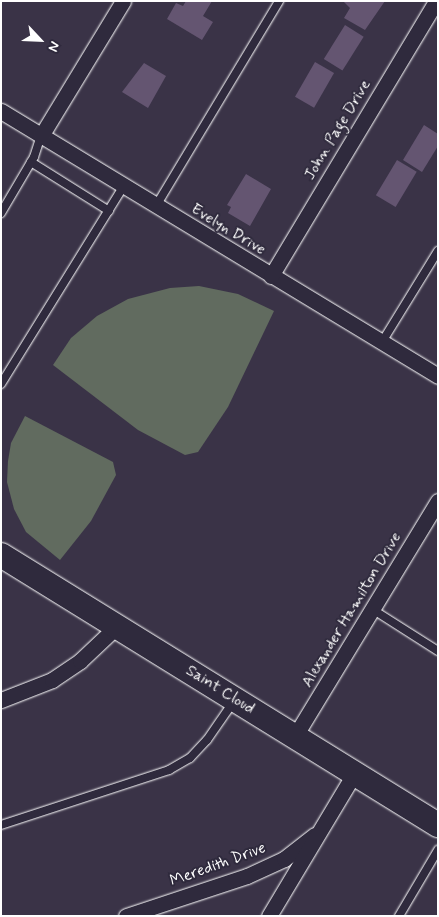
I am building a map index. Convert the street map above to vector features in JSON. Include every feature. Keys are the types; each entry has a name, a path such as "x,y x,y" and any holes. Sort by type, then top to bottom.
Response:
{"main road":[{"name":"Saint Cloud","path":"10,563 117,626 354,774 438,824"}],"street":[{"path":"42,136 123,1"},
{"name":"John Page Drive","path":"271,276 436,1"},
{"name":"Evelyn Drive","path":"1,111 438,376"},
{"name":"Alexander Hamilton Drive","path":"295,736 438,501"},
{"path":"1,700 52,680 86,656 117,626"},
{"path":"269,916 315,835 354,774"},
{"name":"Meredith Drive","path":"126,916 247,876 284,859 315,835"}],"lane":[{"path":"156,206 279,1"},
{"path":"1,213 31,162 42,136"},
{"path":"31,162 108,211"},
{"path":"1,384 124,186"},
{"path":"382,342 438,251"},
{"path":"372,609 438,651"},
{"path":"1,825 169,770 190,758 207,740 235,699"},
{"path":"399,916 438,850"}],"green space":[{"path":"199,286 238,294 274,311 228,407 198,452 185,455 138,430 53,365 71,338 97,316 128,299 170,288"},
{"path":"25,416 113,462 116,475 91,521 60,560 26,532 14,509 7,482 11,443"}],"building":[{"path":"186,1 212,1 203,16 213,22 202,40 167,19 176,3 183,6"},
{"path":"343,1 385,1 365,30 344,18 350,8"},
{"path":"345,25 364,37 342,71 324,59"},
{"path":"315,62 334,73 314,108 295,97"},
{"path":"144,63 166,76 148,108 122,92"},
{"path":"424,125 438,134 438,146 422,172 403,160"},
{"path":"397,160 417,172 396,207 376,195"},
{"path":"246,174 271,189 250,226 228,213 231,207 227,205"}]}
